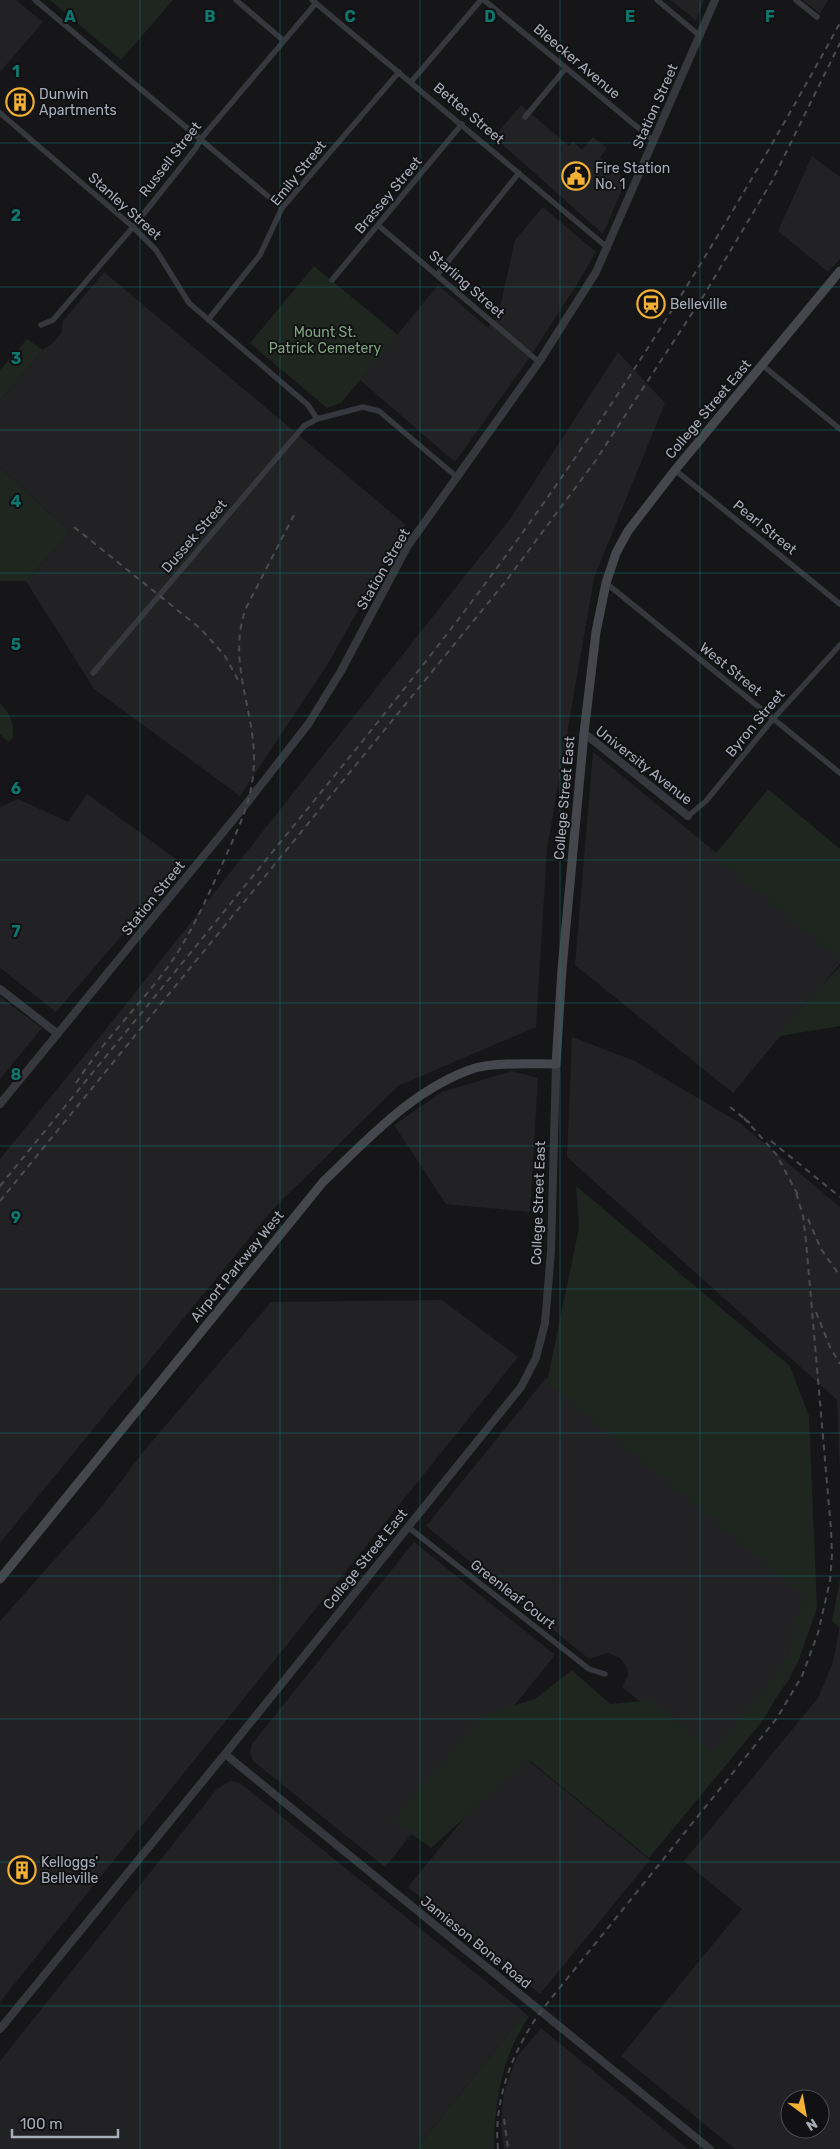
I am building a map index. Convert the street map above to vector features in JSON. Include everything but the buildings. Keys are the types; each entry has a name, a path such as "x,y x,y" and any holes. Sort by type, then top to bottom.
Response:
{"main road":[{"name":"College Street East","path":"556,1064 562,969 584,733 596,632 606,583 616,553 628,531 675,470 840,271"},
{"name":"Airport Parkway West","path":"0,1579 323,1182 378,1129 416,1100 449,1079 478,1068 526,1064 556,1064"}],"street":[{"path":"35,0 282,208"},
{"path":"236,0 284,41"},
{"path":"411,82 483,0"},
{"name":"Bleecker Avenue","path":"483,0 654,141"},
{"path":"657,0 700,36"},
{"name":"Station Street","path":"0,1104 247,803 309,723 340,671 407,547 458,478 582,297 608,248 715,0"},
{"path":"796,0 817,17"},
{"name":"Russell Street","path":"41,325 53,320 133,226 196,148 200,140 284,41 314,2"},
{"name":"Bettes Street","path":"314,2 608,248"},
{"path":"525,117 566,68"},
{"name":"Emily Street","path":"208,320 260,255 282,208 399,72"},
{"name":"Stanley Street","path":"0,113 133,226 156,250 190,303 308,405 317,419"},
{"name":"Brassey Street","path":"332,280 379,226 462,124"},
{"path":"437,275 519,173"},
{"name":"Starling Street","path":"379,226 539,362"},
{"path":"762,365 840,429"},
{"path":"317,419 363,408 379,411 458,478"},
{"name":"Dussek Street","path":"93,673 304,426 317,419"},
{"name":"Pearl Street","path":"675,470 840,604"},
{"name":"West Street","path":"606,583 840,773"},
{"name":"Byron Street","path":"688,816 706,802 773,719 840,645"},
{"name":"University Avenue","path":"584,733 688,816"},
{"path":"0,989 58,1034"},
{"name":"College Street East","path":"0,2029 225,1754 520,1387 536,1358 545,1323 551,1251 556,1064"},
{"name":"Greenleaf Court","path":"408,1527 589,1669 605,1674"},
{"name":"Jamieson Bone Road","path":"225,1754 710,2149"}],"shaded area":[{"path":"0,0 16,0 43,22 0,72"},
{"path":"671,0 704,0 696,21"},
{"path":"803,0 828,0 820,14"},
{"path":"521,105 569,146 573,142 582,150 593,137 607,148 600,157 626,180 603,234 494,137"},
{"path":"812,156 840,177 840,259 828,272 778,231"},
{"path":"543,207 596,252 525,364 455,462 360,380 438,285 488,328 498,316 515,240"},
{"path":"104,272 406,525 329,662 240,796 94,689 26,581 70,532 0,467 0,401 43,350 53,343 61,333 63,321"},
{"path":"618,352 665,403 594,578 547,849 536,1027 398,1086 273,1209 0,1543 0,1159 115,1018 510,519"},
{"path":"593,752 840,954 840,964 733,1093 575,965"},
{"path":"87,794 183,864 56,1012 0,968 0,807 18,799 68,822"},
{"path":"0,997 42,1028 0,1079"},
{"path":"572,1037 635,1061 740,1123 840,1207 840,1472 837,1400 567,1157"},
{"path":"512,1071 538,1078 530,1212 446,1204 394,1125 442,1092"},
{"path":"442,1300 518,1357 0,2002 0,1621 103,1505 143,1452 271,1302"},
{"path":"546,1378 808,1589 801,1649 790,1679 721,1766 622,1687 628,1675 627,1668 620,1658 608,1653 589,1659 426,1526"},
{"path":"414,1542 555,1655 385,1867 253,1761 250,1753 252,1744"},
{"path":"840,1625 840,2149 735,2149 621,2056 742,1909 684,1861 818,1698 833,1662"},
{"path":"518,1752 650,1860 540,1994 408,1887"},
{"path":"230,1781 240,1783 525,2013 416,2149 0,2149 0,2061 216,1790"},
{"path":"541,2028 688,2149 504,2149 501,2125 504,2092 517,2057"}],"green space":[{"path":"50,0 173,0 121,60"},
{"name":"Mount St. Patrick Cemetery","path":"314,266 398,335 341,403 327,408 250,343"},
{"path":"27,339 43,350 0,401 0,370"},
{"path":"0,467 70,532 26,581 0,581"},
{"path":"0,703 9,715 13,727 13,738 8,742 0,734"},
{"path":"768,789 840,849 840,961 714,856"},
{"path":"840,966 840,1026 774,1037"},
{"path":"576,1186 790,1366 809,1416 817,1608 798,1662 761,1723 649,1858 529,1760 431,1848 392,1820 484,1714 535,1699 572,1670 610,1704 653,1700 712,1752 789,1656 795,1620 804,1596 547,1382 579,1228"},
{"path":"840,1580 840,1628 832,1621"},
{"path":"525,2013 529,2017 512,2047 501,2080 494,2132 494,2149 416,2149"}],"railway":[{"path":"0,1186 397,698 523,532 608,408 689,282 804,88 840,23"},
{"path":"0,1201 506,581 596,460 704,295 772,181 840,43"},
{"path":"76,1083 98,1052 178,952 193,927 241,822 250,793 254,760 253,738 241,674 240,630 246,608 295,513"},
{"path":"74,527 201,629 225,656 238,680"},
{"path":"730,1107 750,1123"},
{"path":"744,1118 776,1154 798,1195"},
{"path":"771,1141 840,1197"},
{"path":"498,2149 497,2131 502,2094 514,2059 531,2026 541,2011 777,1718 802,1676 818,1633 830,1581 831,1529 806,1241 803,1216 795,1189"},
{"path":"808,1219 821,1249 840,1276"},
{"path":"816,1312 830,1347 840,1364"},
{"path":"504,2119 508,2149"}],"place":[{"name":"Dunwin Apartments","path":"20,102"},
{"name":"Fire Station No. 1","path":"576,176"},
{"name":"Belleville","path":"651,304"},
{"name":"Kelloggs' Belleville","path":"22,1870"}]}
